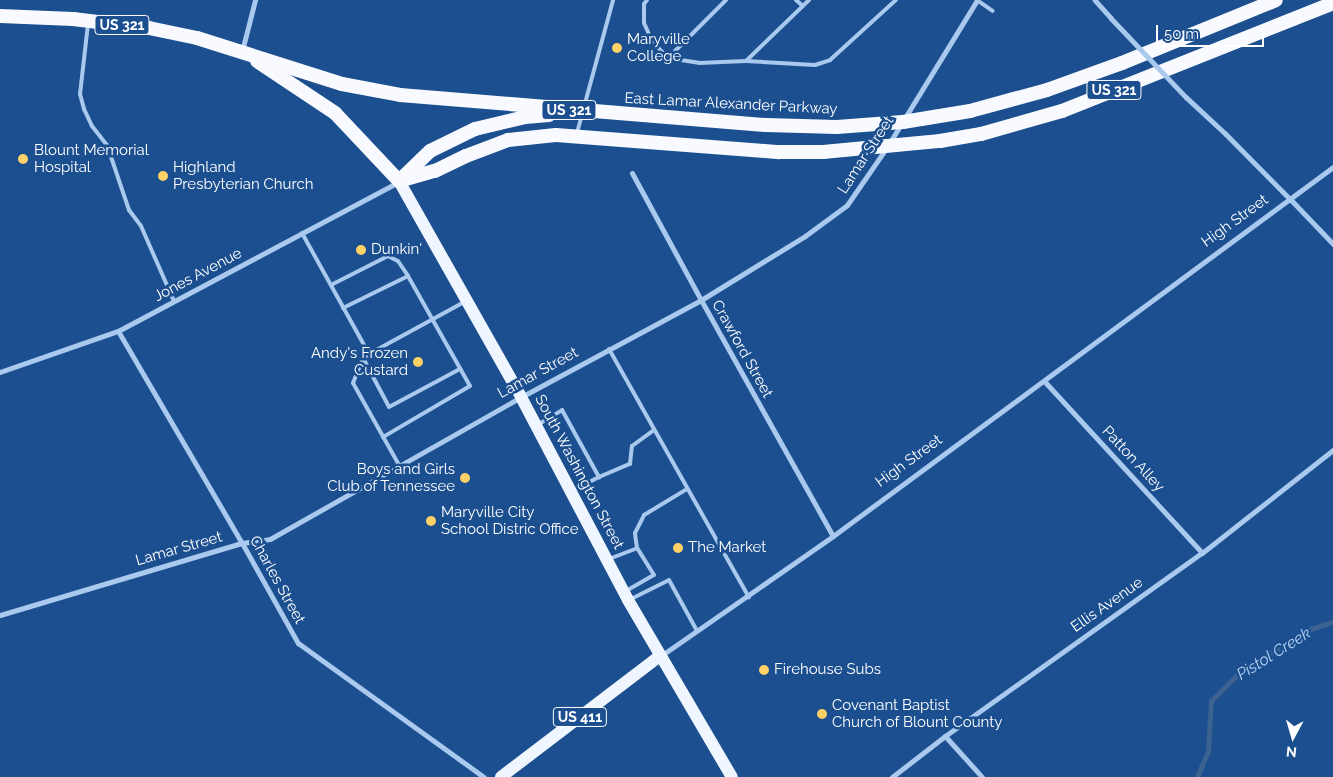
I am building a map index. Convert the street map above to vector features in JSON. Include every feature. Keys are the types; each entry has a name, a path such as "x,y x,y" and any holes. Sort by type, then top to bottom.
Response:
{"highway":[{"name":"East Lamar Alexander Parkway","path":"0,16 88,21 149,28 197,38 242,51 342,84 400,95 766,125 837,127 903,122 970,111 1047,90 1122,63 1276,0"},
{"name":"US 321","path":"399,181 435,171 466,156 508,140 556,135 779,152 823,152 887,147 981,134 1062,111 1333,3"},
{"name":"East Lamar Alexander Parkway","path":"242,51 335,113 399,181 430,152 475,129 525,117 583,111"}],"main road":[{"name":"South Washington Street","path":"399,181 521,397 570,492 660,656 732,777"},
{"name":"High Street","path":"501,777 660,656"}],"street":[{"path":"242,51 255,0"},
{"name":"Lamar Street","path":"0,615 242,543 270,539 521,397 700,300 805,236 847,205 903,122 977,0"},
{"path":"1095,0 1186,97 1226,134 1333,244"},
{"name":"High Street","path":"660,656 749,597 1045,382 1333,167"},
{"name":"Crawford Street","path":"632,173 700,300 833,536"},
{"name":"Jones Avenue","path":"0,372 118,331 399,181"},
{"name":"Charles Street","path":"118,331 298,643 484,777"},
{"name":"Patton Alley","path":"1045,382 1202,553"},
{"name":"Ellis Avenue","path":"892,777 945,736 1202,553 1333,450"},
{"path":"945,736 982,777"}],"lane":[{"path":"576,136 613,0"},
{"path":"647,0 644,4 644,23 652,42 668,58 699,63 746,60 815,65 830,60 896,0"},
{"path":"668,58 726,0"},
{"path":"796,0 802,6"},
{"path":"746,60 809,0"},
{"path":"977,0 993,11"},
{"path":"88,21 80,94 84,109 92,126 107,145 129,210 141,226 174,301"},
{"path":"302,233 369,354"},
{"path":"331,285 388,256 398,261 470,386 383,437"},
{"path":"343,308 408,276"},
{"path":"399,466 353,383 363,358 466,300"},
{"path":"609,349 749,597"},
{"path":"363,358 390,407 460,369"},
{"path":"536,426 562,410 598,477"},
{"path":"570,492 598,477 630,464 632,446 654,430"},
{"path":"627,596 654,575 637,548 635,533 644,516 687,489"},
{"path":"607,560 637,548"},
{"path":"627,596 669,580 697,631"}],"waterway":[{"name":"Pistol Creek","path":"1197,777 1208,751 1211,701 1241,671 1311,629 1333,622"}],"place":[{"name":"Maryville College","path":"617,48"},
{"name":"Blount Memorial Hospital","path":"23,159"},
{"name":"Highland Presbyterian Church","path":"163,176"},
{"name":"Dunkin'","path":"361,250"},
{"name":"Andy's Frozen Custard","path":"418,362"},
{"name":"Boys and Girls Club of Tennessee","path":"465,478"},
{"name":"Maryville City School Distric Office","path":"431,521"},
{"name":"The Market","path":"678,548"},
{"name":"Firehouse Subs","path":"764,670"},
{"name":"Covenant Baptist Church of Blount County","path":"822,714"}]}
